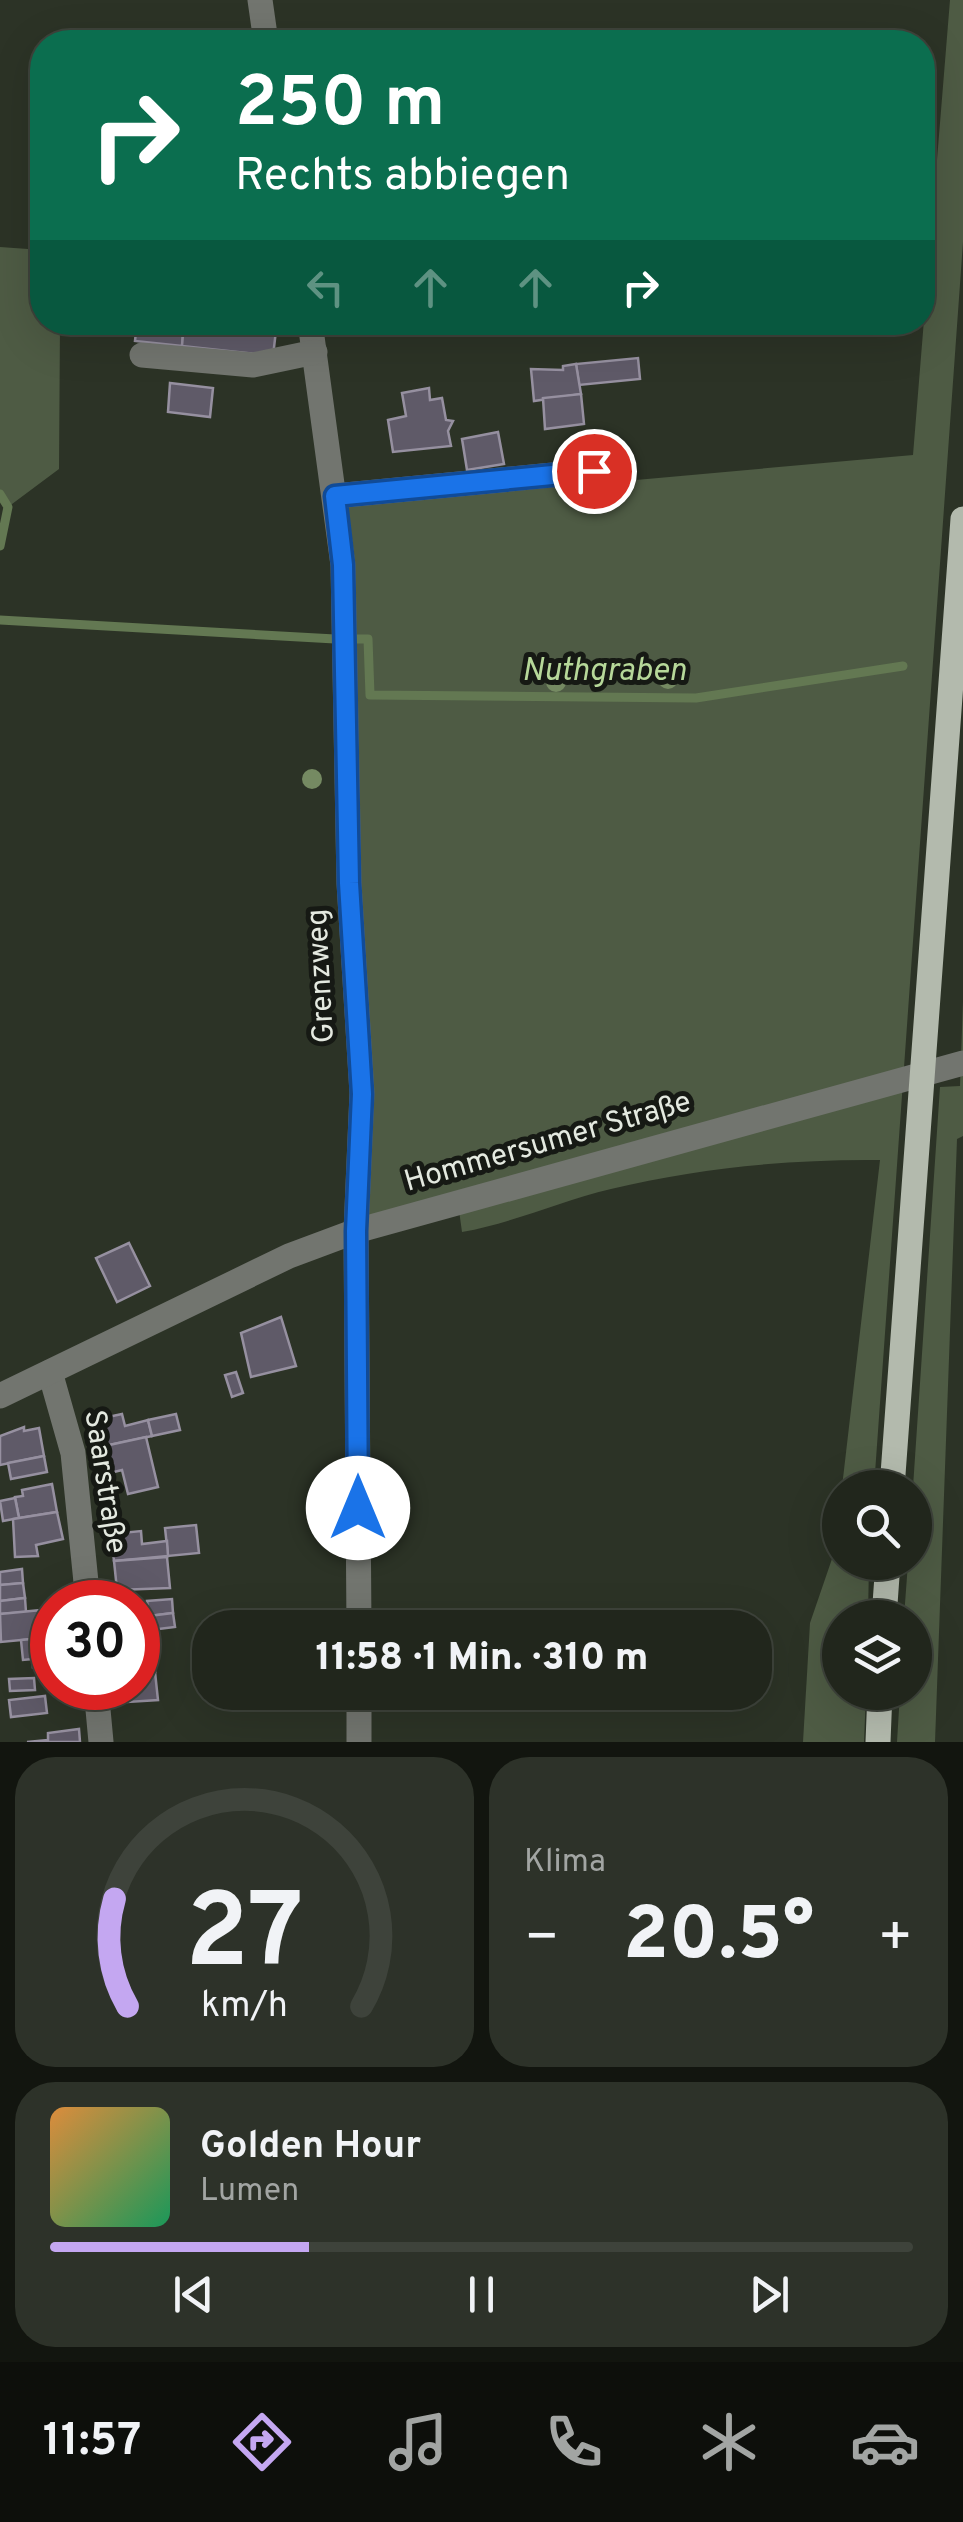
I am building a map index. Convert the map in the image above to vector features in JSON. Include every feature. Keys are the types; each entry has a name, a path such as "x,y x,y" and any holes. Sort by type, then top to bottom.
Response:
{"main road":[{"path":"893,1470 963,519"},
{"path":"878,1742 879,1710"}],"street":[{"path":"260,0 264,30"},
{"name":"Grenzweg","path":"312,335 343,565 349,883 362,1094 356,1231 359,1610"},
{"path":"142,355 253,365 315,352"},
{"path":"335,496 594,471"},
{"name":"Hommersumer Straße","path":"0,1396 289,1256 356,1231 963,1063"},
{"name":"Saarstraße","path":"50,1372 73,1453 86,1580"},
{"path":"98,1710 102,1742"},
{"path":"359,1710 360,1742"}],"green space":[{"path":"950,0 963,0 963,242 875,1470 844,1470 880,1160 779,1163 678,1175 592,1194 462,1232 458,1203 356,1231 336,507 913,455 923,335 935,335 935,184"},
{"path":"0,247 30,249 30,335 60,335 59,469 8,507 0,494"},
{"path":"963,1001 963,1136 957,1139 935,1742 897,1742 899,1710 932,1710 932,1600 905,1600 907,1580 932,1580 932,1470 914,1470 940,1087 960,1086"},
{"path":"825,1580 869,1580 868,1600 822,1600 822,1710 865,1710 864,1742 803,1742 810,1623"}],"building":[{"path":"136,335 183,335 182,346 135,341"},
{"path":"183,335 275,335 273,356 182,346"},
{"path":"638,358 640,379 579,385 576,364"},
{"path":"576,364 581,394 534,401 531,369 563,370 563,366"},
{"path":"170,383 213,388 210,417 168,412"},
{"path":"429,388 430,400 442,398 446,420 453,421 448,431 451,446 393,452 388,420 406,416 402,393"},
{"path":"581,394 584,424 545,429 543,398"},
{"path":"498,432 504,464 467,470 462,439"},
{"path":"129,1243 150,1286 117,1302 96,1258"},
{"path":"281,1317 296,1366 251,1377 241,1333"},
{"path":"236,1372 243,1393 232,1397 225,1375"},
{"path":"122,1414 125,1426 148,1420 152,1436 100,1447 94,1420"},
{"path":"176,1414 180,1430 152,1436 148,1420"},
{"path":"24,1427 24,1431 39,1428 44,1456 0,1465 0,1436"},
{"path":"146,1437 158,1487 128,1494 122,1470 106,1474 100,1447"},
{"path":"44,1456 47,1472 11,1479 8,1463"},
{"path":"52,1484 57,1512 19,1518 15,1497 23,1496 22,1490"},
{"path":"15,1498 19,1518 3,1521 0,1501"},
{"path":"57,1512 63,1539 36,1545 38,1556 15,1557 13,1519"},
{"path":"196,1525 199,1553 168,1556 165,1528"},
{"path":"141,1531 142,1544 167,1541 168,1556 114,1561 111,1534"},
{"path":"167,1557 170,1588 160,1588 160,1580 116,1580 114,1561"},
{"path":"22,1569 23,1583 0,1585 0,1572"},
{"path":"23,1583 25,1598 0,1601 0,1585"},
{"path":"25,1598 26,1612 0,1614 0,1601"},
{"path":"172,1599 173,1613 160,1615 160,1600"},
{"path":"30,1611 30,1639 1,1642 0,1614"},
{"path":"173,1613 175,1627 160,1629 160,1615"},
{"path":"30,1639 30,1659 23,1660 21,1640"},
{"path":"30,1678 30,1690 10,1691 9,1679"},
{"path":"30,1698 30,1710 47,1713 11,1717 9,1700"},
{"path":"79,1729 80,1742 27,1742 48,1740 48,1733"}],"waterway":[{"name":"Nuthgraben","path":"0,494 8,507 0,546"},
{"name":"Nuthgraben","path":"0,620 335,639"},
{"name":"Nuthgraben","path":"356,639 368,639 370,695 696,698 903,666"}],"route":[{"path":"358,1508 356,1231 362,1094 349,883 343,565 335,496 594,471"}]}
